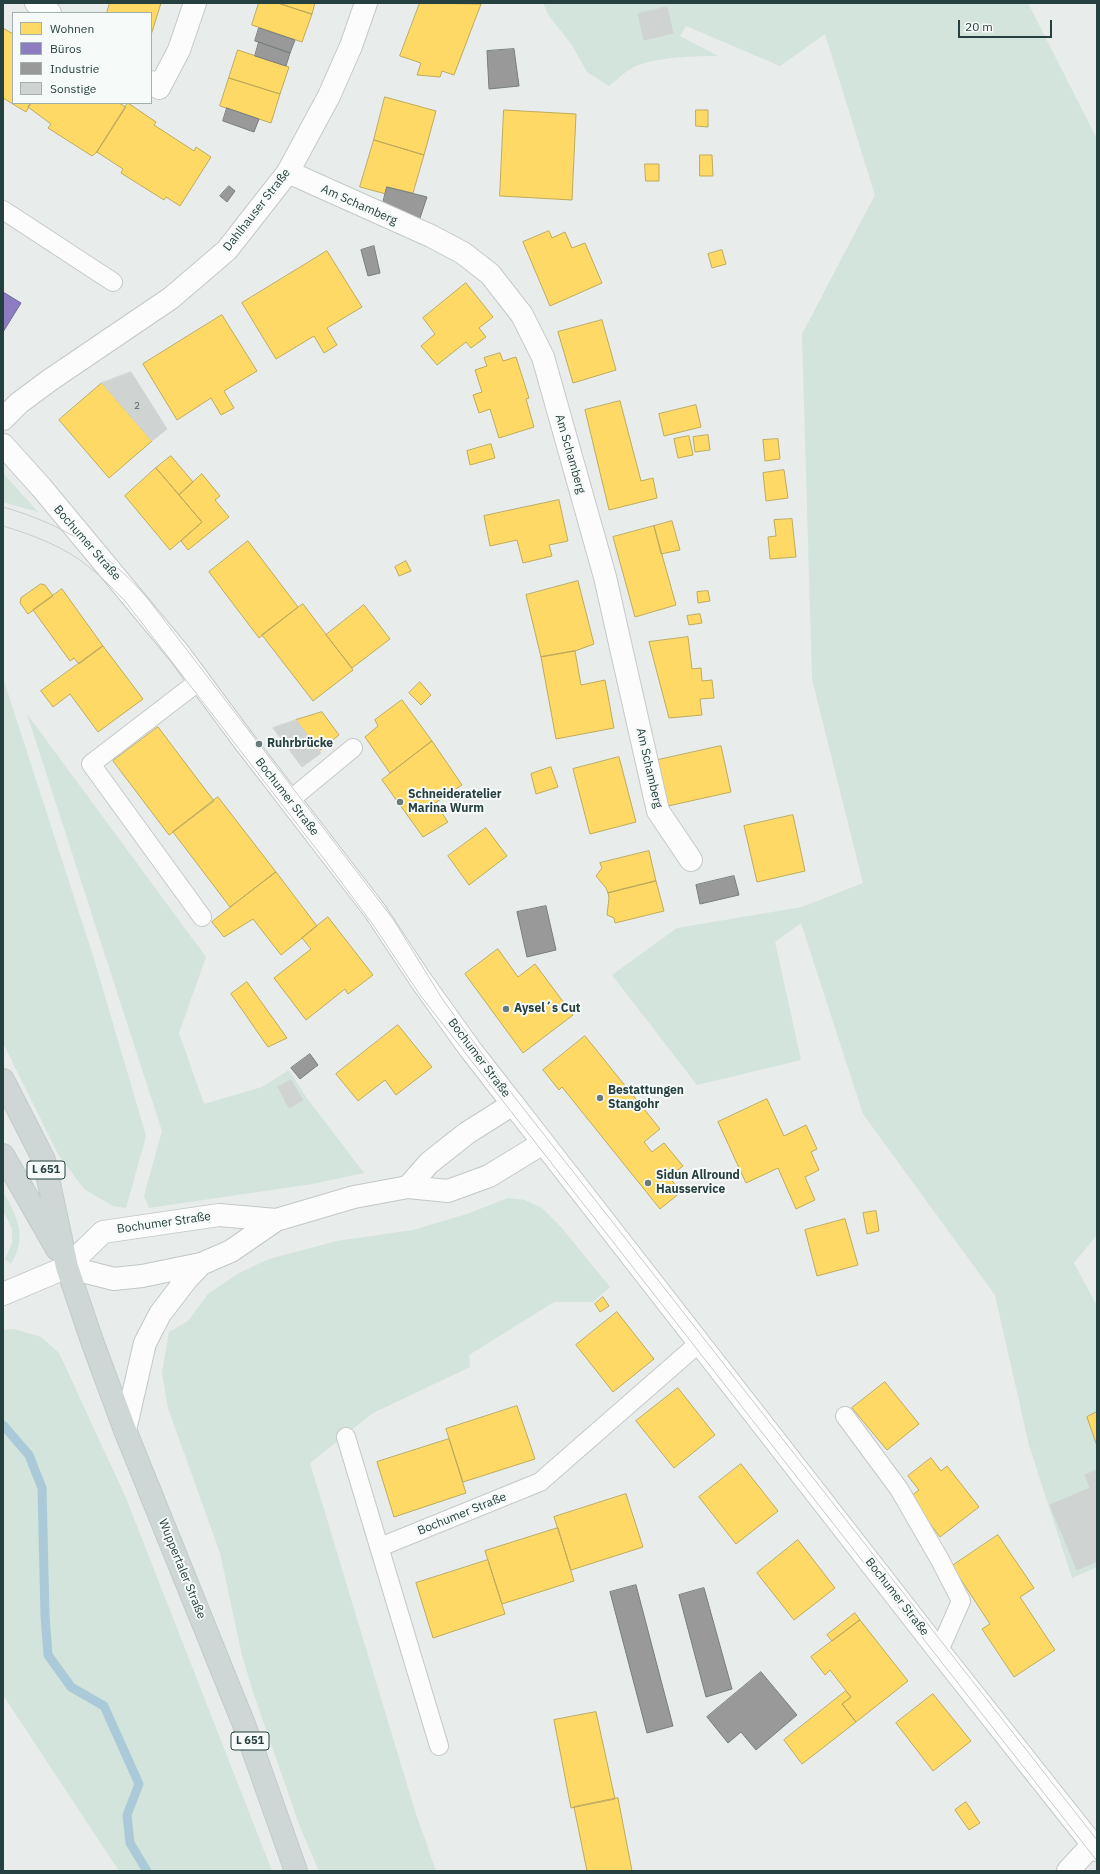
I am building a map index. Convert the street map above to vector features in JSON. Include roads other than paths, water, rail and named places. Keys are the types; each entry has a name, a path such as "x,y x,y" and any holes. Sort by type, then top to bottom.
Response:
{"main road":[{"name":"L 651","path":"3,1080 44,1160 67,1267"},
{"name":"L 651","path":"3,1155 67,1267"},
{"name":"Wuppertaler Straße","path":"67,1267 92,1341 125,1430 245,1727 296,1871"}],"street":[{"path":"36,3 49,12"},
{"path":"152,83 159,88 179,50 195,3"},
{"name":"Dahlhauser Straße","path":"3,419 18,403 171,298 227,250 288,172 329,96 351,46 366,3"},
{"name":"Am Schamberg","path":"288,172 431,236 463,253 490,274 522,315 543,357 605,578 658,811 691,860"},
{"name":"Bochumer Straße","path":"3,445 126,588 178,652 375,911 424,985 470,1049 1094,1848"},
{"name":"Bochumer Straße","path":"408,1187 429,1162 467,1133 513,1104"},
{"name":"Bochumer Straße","path":"67,1267 114,1279 142,1276 201,1264 231,1250 276,1220 354,1197 408,1187 448,1191 489,1176 543,1143"},
{"name":"Bochumer Straße","path":"67,1267 103,1232 219,1215 276,1220"},
{"name":"Bochumer Straße","path":"125,1430 145,1343 160,1314 186,1280 201,1264"},
{"path":"3,1294 67,1267"},
{"path":"1068,1871 1094,1848"}],"lane":[{"path":"3,210 113,282"},
{"path":"199,681 91,764 202,917"},
{"path":"290,800 353,748"},
{"name":"Bochumer Straße","path":"380,1547 540,1482 699,1343"},
{"path":"845,1416 899,1489 940,1560 960,1601 939,1651"},
{"path":"346,1437 439,1746"}],"waterway":[{"path":"3,1425 29,1455 42,1488 45,1616 48,1655 71,1687 104,1706 139,1784 127,1815 130,1843 147,1871"}],"tram line":[{"path":"3,507 45,522 65,531 83,542 117,567 148,599 393,919 443,1000 502,1081 1097,1840"},
{"path":"3,526 26,533 70,553 94,571 125,601 324,859 374,926 420,995 1097,1861"}],"place":[{"name":"Ruhrbrücke","path":"259,744"},
{"name":"Schneideratelier Marina Wurm","path":"400,802"},
{"name":"Aysel´s Cut","path":"506,1009"},
{"name":"Bestattungen Stangohr","path":"600,1098"},
{"name":"Sidun Allround Hausservice","path":"648,1183"}]}
